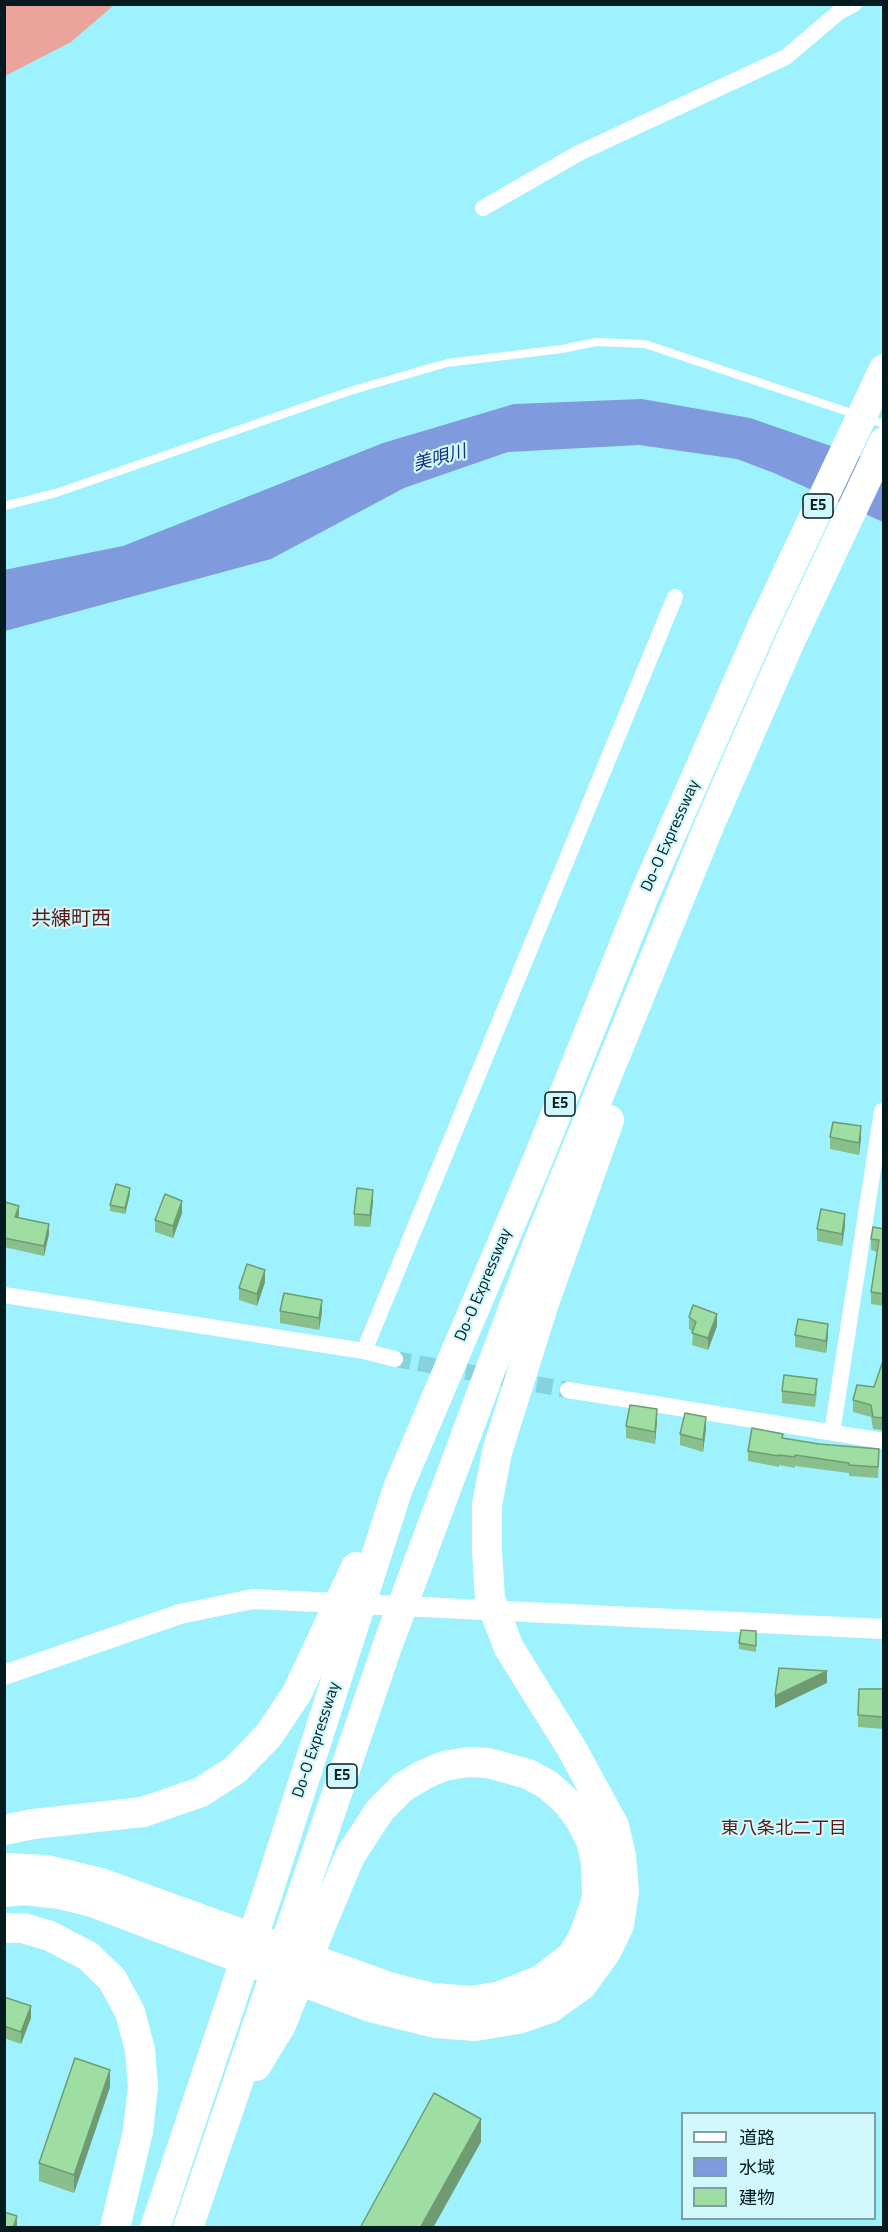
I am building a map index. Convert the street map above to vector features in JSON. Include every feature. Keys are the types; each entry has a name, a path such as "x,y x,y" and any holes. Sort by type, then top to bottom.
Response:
{"highway":[{"name":"Do-O Expressway","path":"155,2228 267,1895 335,1640 531,1174 646,891 763,625 879,379"},
{"name":"Do-O Expressway","path":"188,2228 223,2122 271,2020 310,1912 387,1644 533,1256 709,826 791,639 884,442"},
{"path":"4,1892 24,1890 58,1894 92,1902 370,2007 435,2023 475,2026 518,2019 550,2008 582,1985 606,1952 619,1925 624,1892 621,1856 614,1826 578,1759 509,1648 490,1599 487,1505 496,1452 544,1303 647,1013 709,826"},
{"path":"4,1830 33,1824 143,1812 201,1792 236,1770 268,1736 335,1640"},
{"path":"4,1868 25,1868 70,1874 389,1987 433,1998 471,2001 501,1996 541,1980 572,1956 584,1938 597,1899 596,1862 591,1841 580,1819 566,1801 548,1785 528,1774 488,1763 468,1762 444,1766 425,1774 403,1788 380,1810 310,1912"},
{"path":"4,1928 23,1928 50,1936 88,1956 111,1978 130,2012 140,2050 142,2087 138,2131 115,2228"}],"street":[{"path":"483,208 579,153 786,57 839,12 854,4"},
{"path":"364,1351 675,597"},
{"path":"832,1433 882,1111 884,1111"},
{"path":"4,1295 364,1351 395,1359"},
{"path":"567,1390 884,1441"},
{"path":"4,1675 180,1614 253,1599 884,1629"}],"lane":[{"path":"4,506 56,493 350,391 447,363 562,349 596,342 645,344 884,424"}],"shaded area":[{"path":"5,4 114,5 71,42 5,76"}],"water":[{"name":"美唄川","path":"642,399 750,418 883,464 883,522 774,473 737,459 639,445 508,452 404,488 271,559 5,631 4,570 123,546 383,443 514,404"}],"building":[{"path":"833,1122 861,1126 859,1143 830,1137"},
{"path":"116,1184 130,1188 125,1208 110,1205"},
{"path":"357,1188 373,1190 370,1215 354,1214"},
{"path":"165,1194 182,1201 173,1226 155,1220"},
{"path":"5,1202 19,1206 15,1217 49,1224 44,1246 4,1238"},
{"path":"821,1209 845,1214 842,1234 817,1229"},
{"path":"873,1227 884,1229 884,1294 871,1292 879,1240 871,1239"},
{"path":"247,1264 265,1270 257,1294 239,1288"},
{"path":"284,1293 322,1300 319,1318 280,1311"},
{"path":"693,1305 717,1314 708,1338 692,1333 696,1322 689,1317"},
{"path":"798,1319 828,1324 826,1341 795,1335"},
{"path":"884,1358 882,1418 873,1417 871,1405 853,1400 857,1385 874,1387"},
{"path":"784,1375 817,1379 815,1395 782,1391"},
{"path":"630,1405 657,1409 655,1432 626,1426"},
{"path":"685,1413 706,1417 703,1440 680,1434"},
{"path":"752,1428 783,1434 782,1438 879,1449 878,1467 748,1451"},
{"path":"741,1630 756,1631 756,1646 739,1643"},
{"path":"779,1668 827,1671 775,1696"},
{"path":"859,1689 884,1689 884,1717 858,1715"},
{"path":"4,1997 31,2006 21,2032 4,2026"},
{"path":"75,2058 110,2070 74,2175 39,2163"},
{"path":"434,2093 481,2119 420,2228 360,2228"},
{"path":"4,2212 17,2216 13,2228 4,2228"}],"tunnel":[{"path":"395,1359 568,1390"}],"district":[{"name":"共練町西","path":"71,920"},
{"name":"東八条北二丁目","path":"784,1830"}]}
